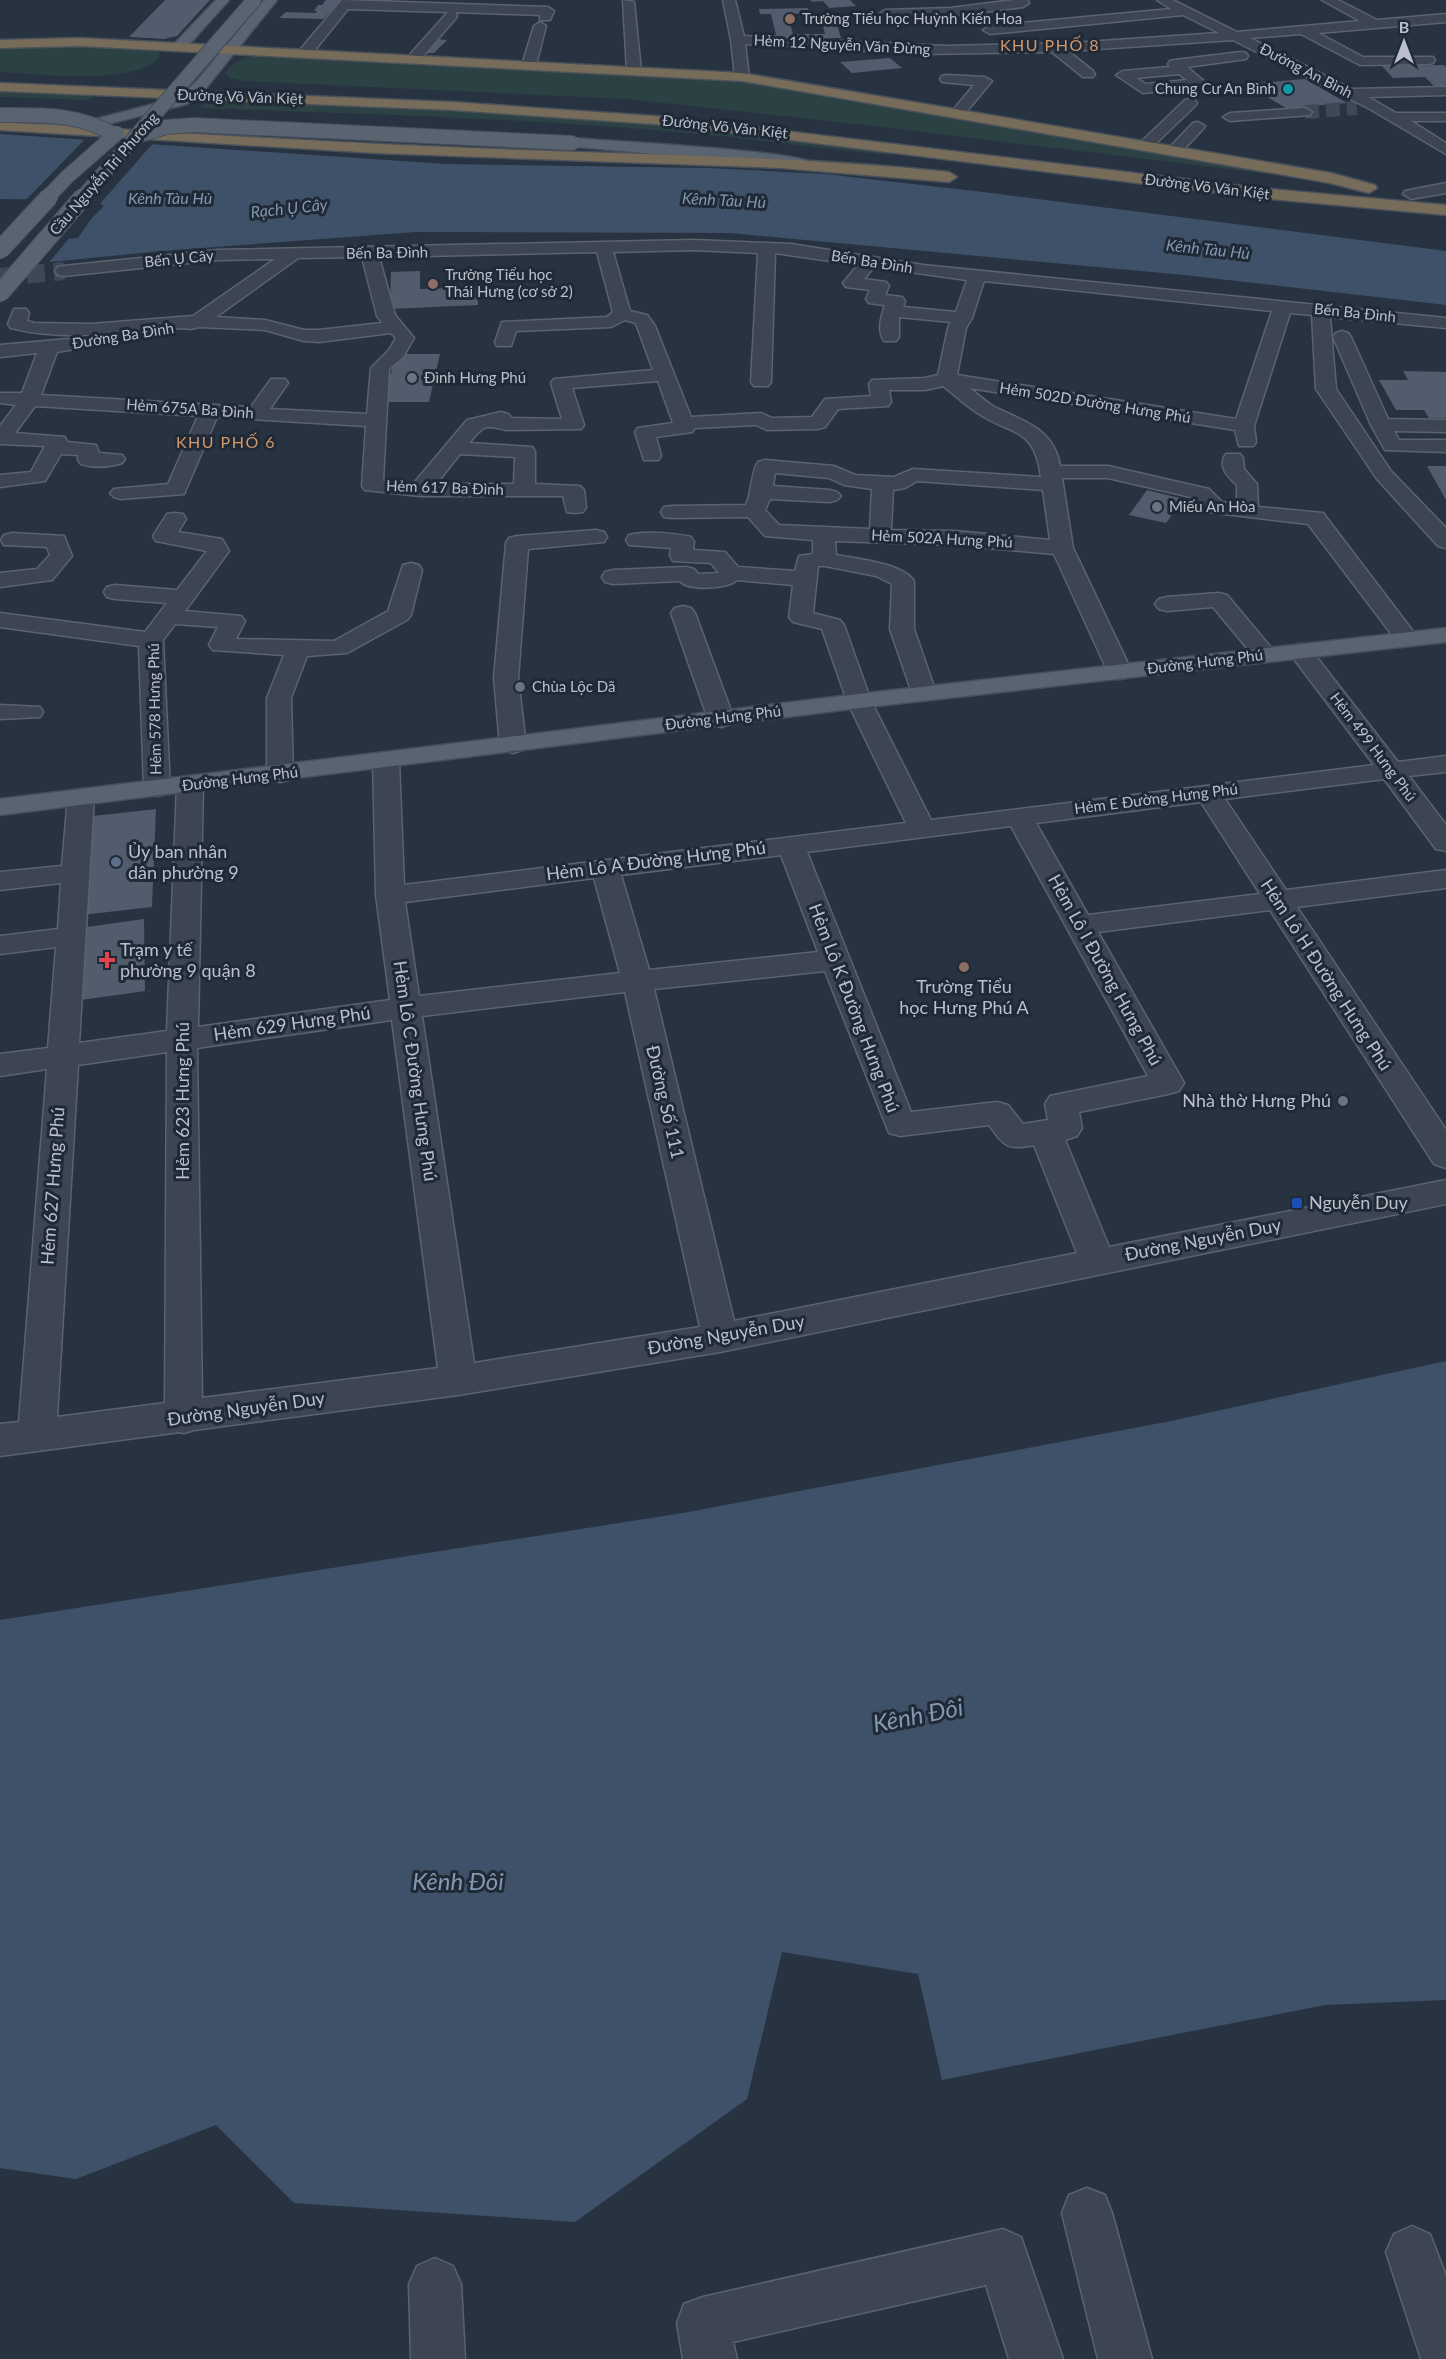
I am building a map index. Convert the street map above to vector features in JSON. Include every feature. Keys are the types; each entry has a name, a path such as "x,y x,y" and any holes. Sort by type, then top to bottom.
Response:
{"highway":[{"name":"Đường Võ Văn Kiệt","path":"0,44 69,42 180,46 742,77 1337,179 1379,191"},
{"name":"Đường Võ Văn Kiệt","path":"0,78 565,112 668,121 1258,193 1446,210"},
{"name":"Đường Võ Văn Kiệt","path":"0,87 196,90 619,105 1067,154"},
{"name":"Đường Võ Văn Kiệt","path":"0,103 637,135 1299,209 1446,223"},
{"name":"Đường Võ Văn Kiệt","path":"0,126 443,152 804,163 964,177"},
{"name":"Đường Võ Văn Kiệt","path":"1181,168 1446,197"},
{"path":"999,177 1035,178"}],"main road":[{"path":"180,46 223,0"},
{"name":"Cầu Nguyễn Tri Phương","path":"0,250 67,177 115,135 237,0"},
{"name":"Cầu Nguyễn Tri Phương","path":"0,293 254,0"},
{"path":"40,128 88,124 150,111 182,101 196,90 271,0"},
{"path":"193,33 243,35"},
{"path":"0,115 83,119 101,125 115,135"},
{"path":"137,136 179,125 219,126 573,143 757,157 804,163"},
{"name":"Đường Hưng Phú","path":"0,807 924,693 1446,635"}],"street":[{"path":"729,0 738,40 742,77"},
{"path":"885,14 951,12 1023,3 1020,0"},
{"name":"Đường An Bình","path":"1163,0 1375,106 1446,149"},
{"path":"1328,0 1375,24"},
{"path":"305,53 347,2 548,11 542,21 529,65"},
{"path":"628,2 634,70"},
{"path":"1410,10 1427,20"},
{"path":"976,32 1186,11"},
{"path":"413,59 451,15"},
{"name":"Hẻm 12 Nguyễn Văn Đừng","path":"738,40 945,50 1056,48 1446,18"},
{"path":"1304,30 1360,61 1428,60"},
{"path":"1056,48 1088,74"},
{"path":"1182,70 1175,64 1269,52"},
{"path":"947,79 984,81 957,114"},
{"path":"1348,93 1446,91"},
{"path":"1357,108 1375,106"},
{"path":"1145,146 1185,108 1157,110"},
{"path":"1230,117 1305,112"},
{"path":"1395,117 1446,117"},
{"path":"1174,151 1198,126"},
{"path":"1411,194 1446,188"},
{"name":"Bến Ba Đình","path":"295,253 370,254 694,245 767,247 977,275 1446,323"},
{"path":"761,382 767,247"},
{"path":"604,248 621,312"},
{"name":"Bến Ụ Cây","path":"64,271 218,255 295,253"},
{"name":"Đường Ba Đình","path":"0,351 134,337 198,321 295,253"},
{"name":"Hẻm 617 Ba Đình","path":"370,254 386,316 405,338 396,353 380,368 372,486 420,490 573,490 575,507"},
{"path":"870,261 852,283 880,286 875,299 896,301 889,319 890,335 911,335"},
{"path":"977,275 963,318 957,328 947,379 984,409 1026,428 1040,442 1052,478 1062,548 1120,672"},
{"path":"1248,512 1247,484 1234,471 1283,305"},
{"path":"1321,309 1326,389 1384,475 1446,541"},
{"path":"892,311 963,318"},
{"path":"527,312 621,312 641,319 646,326 685,428 645,432 651,456"},
{"path":"504,342 508,326 611,322 621,312"},
{"path":"20,313 17,324 34,328 91,329 198,321 265,325 304,335 396,327"},
{"path":"1342,337 1392,446 1446,446"},
{"path":"933,338 954,340"},
{"path":"0,482 38,477 58,441 1,438 30,399 49,347"},
{"path":"420,490 474,424 501,418 506,424 574,425 561,383 665,375"},
{"name":"Hẻm 502D Đường Hưng Phú","path":"683,423 761,419 767,424 818,423 832,403 881,402 879,384 925,384 947,379 1241,442"},
{"path":"257,413 278,383"},
{"name":"Hẻm 675A Ba Đình","path":"3,398 377,421"},
{"path":"121,493 177,490 210,410"},
{"path":"1381,425 1446,426"},
{"path":"54,448 89,449 88,460 115,459"},
{"path":"454,448 525,451 524,490"},
{"path":"758,502 765,466 834,472 851,481 898,484 914,475 1052,478 1108,472 1202,493 1215,507 1315,518 1407,639"},
{"path":"880,537 883,483"},
{"path":"672,512 830,496"},
{"name":"Hẻm 502A Hưng Phú","path":"758,502 773,531 880,537 955,538 1062,548"},
{"name":"Hẻm 578 Hưng Phú","path":"157,788 151,640 218,550 214,543 164,536 175,519"},
{"path":"823,534 825,559"},
{"path":"513,745 506,678 517,543 596,537"},
{"path":"0,580 44,575 61,556 56,541 12,540"},
{"path":"637,540 683,542 681,556 717,557 731,573 805,579"},
{"path":"922,828 859,701 832,625 801,617 807,561 825,559 883,571 903,581 902,629 924,693"},
{"path":"168,617 233,621 221,645 298,649 339,648 399,615 411,570"},
{"path":"613,577 686,574 692,581 726,579 731,573"},
{"path":"115,592 183,597"},
{"path":"1167,604 1219,600 1264,655"},
{"path":"683,613 721,719"},
{"path":"0,620 151,640"},
{"path":"280,774 279,698 298,649"},
{"name":"Hẻm 499 Hưng Phú","path":"1300,651 1446,843"},
{"path":"0,712 31,712"},
{"name":"Hẻm Lô C Đường Hưng Phú","path":"386,761 390,895 458,1380"},
{"name":"Hẻm E Đường Hưng Phú","path":"922,828 1446,765"},
{"name":"Hẻm 623 Hưng Phú","path":"184,1418 182,1039 190,785"},
{"name":"Hẻm Lô H Đường Hưng Phú","path":"1207,792 1446,1156"},
{"name":"Hẻm 627 Hưng Phú","path":"37,1436 81,797"},
{"name":"Hẻm Lô I Đường Hưng Phú","path":"1019,816 1168,1083 1060,1104 1066,1128 1045,1131"},
{"name":"Hẻm Lô A Đường Hưng Phú","path":"390,895 922,828"},
{"name":"Hẻm Lô K Đường Hưng Phú","path":"790,844 900,1125 996,1113 1015,1137 1045,1131"},
{"name":"Đường Số 111","path":"605,867 637,981 720,1338"},
{"path":"0,881 75,873"},
{"path":"1080,925 1446,879"},
{"path":"0,945 71,936"},
{"name":"Hẻm 629 Hưng Phú","path":"0,1065 406,1008 836,960"},
{"path":"1045,1131 1098,1262"},
{"name":"Đường Nguyễn Duy","path":"0,1440 184,1418 458,1380 720,1338 1446,1192"},
{"path":"1087,2213 1125,2359"},
{"path":"1412,2253 1446,2354"},
{"path":"706,2341 1003,2255 1036,2359"},
{"path":"435,2284 438,2359"}],"green space":[{"path":"85,46 152,50 159,53 159,58 146,67 107,75 60,76 0,72 0,48"},
{"path":"264,55 733,80 1303,178 865,125 627,99 244,81 229,78 225,72 243,59"},
{"path":"0,91 94,95 89,100 0,97"},
{"path":"206,100 506,114 667,125 892,151 888,155 714,135 567,124 199,108"}],"water":[{"name":"Kênh Tàu Hủ","path":"0,134 446,164 709,168 825,174 983,192 1446,251 1446,305 1184,275 730,233 416,232 161,251 0,267 0,245 78,238 91,219 104,206 94,200 0,199"},
{"name":"Kênh Đôi","path":"1446,1361 1446,2000 1325,2005 942,2080 918,1974 782,1952 747,2099 575,2222 294,2203 216,2125 76,2179 0,2168 0,1620 683,1513 1166,1422"}],"pier":[{"path":"87,137 155,141 98,206 94,203 23,203"},
{"path":"72,235 46,266 0,270 0,242"}],"building":[{"path":"165,0 210,0 177,36 164,39 129,37"},
{"path":"326,0 342,0 323,19 279,18 286,12 316,13 317,11 314,11 318,5 322,5"},
{"path":"810,0 850,0 856,6 829,8 823,1"},
{"path":"808,8 809,13 787,14 793,34 825,34 820,15 834,15 841,38 765,39 764,35 776,35 771,14 760,14 759,9"},
{"path":"436,39 447,40 434,53 423,53"},
{"path":"890,58 902,68 852,73 840,62"},
{"path":"1444,65 1446,67 1446,91 1439,91 1425,77 1393,78 1382,66"},
{"name":"Chung Cư An Bình","path":"1305,79 1347,103 1286,108 1245,84"},
{"path":"420,271 420,289 477,287 478,305 390,309 391,272"},
{"name":"Đình Hưng Phú","path":"396,354 440,354 429,402 383,402"},
{"path":"1403,371 1446,372 1446,418 1429,418 1424,410 1396,410 1379,380 1408,380"},
{"path":"1427,466 1446,466 1446,500"},
{"name":"Miếu An Hòa","path":"1147,490 1184,499 1166,523 1129,515"},
{"name":"Ủy ban nhân dân phường 9","path":"156,809 152,907 73,916 84,817"},
{"name":"Trạm y tế phường 9 quận 8","path":"144,919 145,991 67,1002 73,929"}],"tunnel":[{"path":"1305,112 1357,108"},
{"path":"0,277 64,271"}],"place":[{"name":"Trường Tiểu học Huỳnh Kiến Hoa","path":"790,19"},
{"name":"Chung Cư An Bình","path":"1288,89"},
{"name":"Trường Tiểu học Thái Hưng (cơ sở 2)","path":"433,284"},
{"name":"Đình Hưng Phú","path":"412,378"},
{"name":"Miếu An Hòa","path":"1157,507"},
{"name":"Chùa Lộc Dã","path":"520,687"},
{"name":"Ủy ban nhân dân phường 9","path":"116,862"},
{"name":"Trạm y tế phường 9 quận 8","path":"107,960"},
{"name":"Trường Tiểu học Hưng Phú A","path":"964,967"},
{"name":"Nhà thờ Hưng Phú","path":"1343,1101"},
{"name":"Nguyễn Duy","path":"1297,1203"}],"district":[{"name":"KHU PHỐ 8","path":"1050,45"},
{"name":"KHU PHỐ 6","path":"226,442"}],"water label":[{"name":"Rạch Ụ Cây","path":"289,208"}]}
